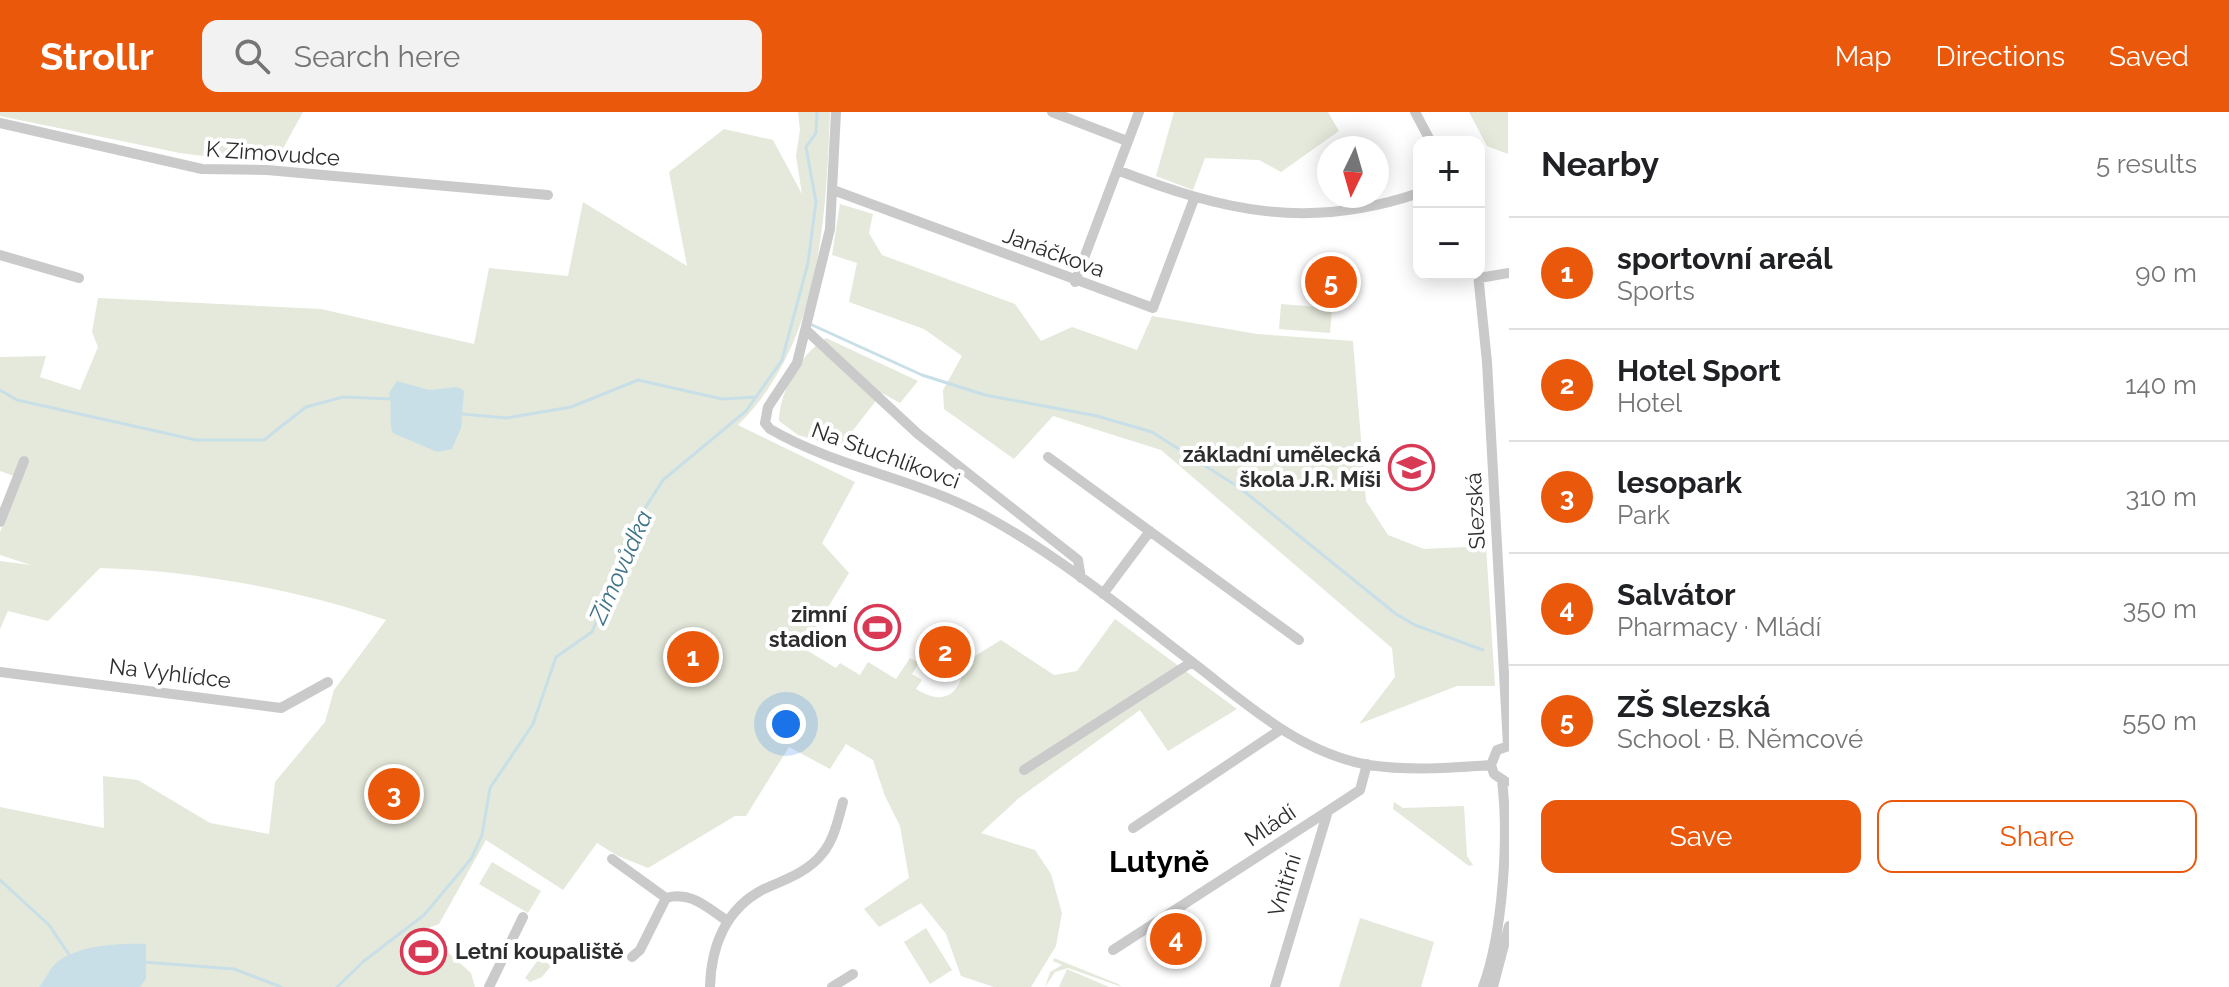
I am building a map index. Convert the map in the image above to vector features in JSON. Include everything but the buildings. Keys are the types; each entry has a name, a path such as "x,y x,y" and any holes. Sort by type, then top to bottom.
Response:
{"street":[{"name":"Na Stuchlíkovci","path":"836,112 830,229 797,363 768,407 765,423 770,429 869,473 959,503 1014,532 1103,594 1280,730 1316,748 1367,764 1420,768 1491,765"},
{"path":"1052,112 1127,141"},
{"path":"1075,282 1139,112"},
{"path":"1415,112 1428,136"},
{"name":"K Zimovudce","path":"0,123 202,169 267,170 548,195"},
{"path":"1117,170 1194,199 1279,215 1361,209 1413,195"},
{"name":"Janáčkova","path":"833,190 1075,282 1153,308 1194,199"},
{"path":"0,255 79,278"},
{"path":"1485,275 1509,273"},
{"name":"Slezská","path":"1478,280 1506,676 1508,746"},
{"name":"Na Stuchlíkovci","path":"806,330 918,434 1078,560 1081,578"},
{"path":"1048,457 1299,640"},
{"path":"0,522 24,461"},
{"path":"1103,594 1150,531"},
{"path":"1496,539 1509,538"},
{"path":"1024,770 1192,662"},
{"name":"Na Vyhlídce","path":"0,672 281,708 328,682"},
{"path":"1133,828 1280,730"},
{"path":"1483,987 1496,946 1506,893 1506,781 1494,774 1491,765 1494,754 1508,746"},
{"path":"1328,811 1360,790 1367,764"},
{"path":"710,987 717,945 726,920 745,901 808,868 821,856 830,843 843,802"},
{"name":"Mládí","path":"1113,950 1328,811"},
{"name":"Vnitřní","path":"1275,987 1328,811"},
{"path":"612,859 666,898"},
{"path":"632,957 640,950 666,898 680,894 691,897 726,920"},
{"path":"489,987 523,917"},
{"path":"1493,987 1509,926"},
{"path":"832,987 853,974"}],"shaded area":[{"path":"0,112 303,112 274,165 180,153 0,116"},
{"path":"798,112 830,112 821,238 802,319 786,357 765,393 738,425 855,482 822,543 849,573 803,648 836,668 840,663 860,675 868,662 896,679 910,658 919,663 912,674 922,680 916,689 943,697 960,682 965,662 1001,640 1054,675 1077,671 1115,619 1237,709 1168,751 1140,710 1019,798 981,833 1035,850 1051,874 1062,913 1056,946 1031,987 994,987 961,976 946,934 921,903 879,927 864,909 909,878 900,826 885,796 873,760 846,744 830,769 789,747 746,816 735,816 648,868 618,856 597,843 563,890 486,840 439,924 423,930 471,973 475,987 0,987 0,807 104,828 103,776 138,780 210,823 269,834 275,782 325,722 334,690 386,620 282,591 207,577 100,568 48,621 8,611 0,629 0,561 31,565 0,555 0,532 29,459 22,457 14,476 0,471 0,357 46,356 40,377 80,390 98,347 92,332 98,298 321,309 474,344 489,268 568,276 583,202 687,266 669,172 724,129 773,140 802,194 796,156 800,130"},
{"path":"1174,112 1328,112 1339,131 1332,136 1317,136 1317,147 1281,172 1259,160 1205,158 1193,190 1156,176"},
{"path":"1469,112 1508,112 1508,154 1487,146 1485,136 1482,136"},
{"path":"840,204 873,214 869,233 882,255 1015,304 1041,341 1072,327 1137,350 1152,316 1257,334 1353,341 1366,501 1388,535 1424,549 1486,546 1495,686 1457,686 1359,724 1395,677 1392,648 1161,450 1053,416 1014,459 944,409 943,390 962,356 924,329 849,302 857,263 832,255"},
{"path":"1281,304 1332,308 1330,333 1279,329"},
{"path":"826,338 918,381 900,403 882,393 840,447 798,435 779,421 783,397 793,374 808,354"},
{"path":"1394,802 1403,808 1464,806 1467,856 1473,865 1469,866 1393,809"},
{"path":"492,862 541,891 528,913 479,884"},
{"path":"1360,918 1434,942 1421,987 1339,987"},
{"path":"926,928 952,970 930,984 904,942"},
{"path":"540,957 551,966 542,977 530,982 525,978"},
{"path":"1054,958 1122,987 1068,968 1055,972 1045,987 1050,972 1062,965 1053,961"},
{"path":"1067,969 1109,987 1059,987"}],"water":[{"path":"397,381 429,390 458,387 464,391 461,428 452,449 437,452 393,433 389,393"},
{"path":"146,944 146,979 140,987 39,987 53,966 72,954 110,945"}],"waterway":[{"name":"Zimovůdka","path":"337,987 364,961 424,915 471,859 482,835 490,788 533,724 556,657 592,632 640,516 663,480 746,411 782,360 808,263 816,202 806,147 816,133 817,112"},
{"path":"810,324 922,375 985,395 1097,416 1152,432 1240,488 1396,614 1415,625 1483,650"},
{"path":"462,414 507,418 571,407 638,380 722,399 757,397"},
{"path":"0,390 17,400 196,440 264,440 306,407 343,397 392,399"},
{"path":"0,880 49,925 72,959"},
{"path":"144,962 234,969 281,987"}],"place":[{"name":"ZŠ Slezská","path":"1331,282"},
{"name":"základní umělecká škola J.R. Míši","path":"1412,467"},
{"name":"zimní stadion","path":"878,627"},
{"name":"Hotel Sport","path":"945,652"},
{"name":"sportovní areál","path":"693,657"},
{"name":"lesopark","path":"394,794"},
{"name":"Salvátor","path":"1176,939"},
{"name":"Letní koupaliště","path":"424,951"}],"district":[{"name":"Lutyně","path":"1159,862"}]}
